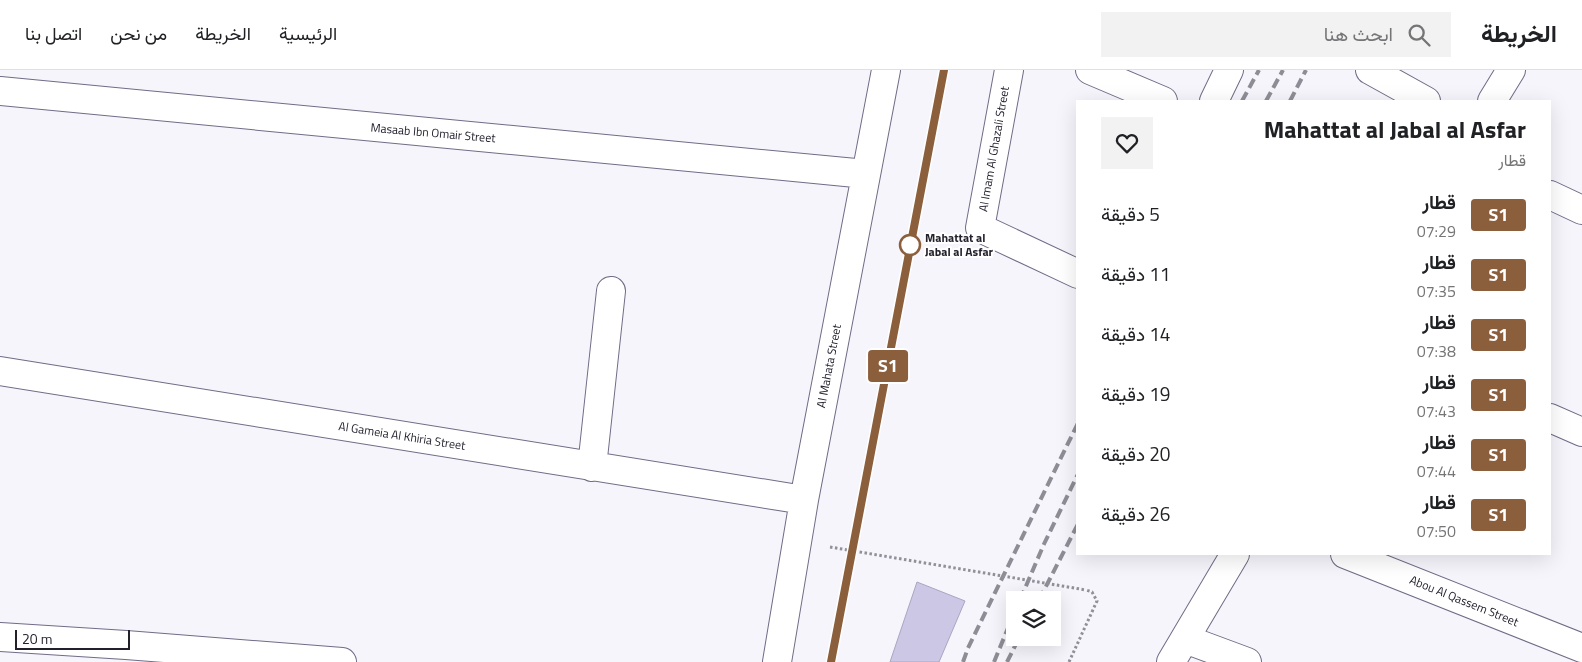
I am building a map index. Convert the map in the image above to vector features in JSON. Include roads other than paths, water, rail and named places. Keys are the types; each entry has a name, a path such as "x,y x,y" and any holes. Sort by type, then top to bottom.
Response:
{"street":[{"name":"Al Mahata Street","path":"777,662 804,500 886,70"},
{"name":"Al Imam Al Ghazali Street","path":"1009,70 980,228 1076,273"},
{"path":"1090,70 1161,100"},
{"path":"1215,100 1230,70"},
{"path":"1370,70 1424,100"},
{"path":"1493,100 1511,70"},
{"name":"Masaab Ibn Omair Street","path":"0,91 866,174"},
{"path":"1551,195 1582,210"},
{"path":"592,466 611,290"},
{"name":"Al Gameia Al Khiria Street","path":"0,371 804,500"},
{"path":"1551,418 1582,432"},
{"path":"1171,662 1234,555"},
{"name":"Abou Al Qassem Street","path":"1348,555 1582,648"},
{"path":"0,637 128,654 342,662"},
{"path":"1185,639 1247,662"}],"railway":[{"path":"831,662 944,70"},
{"path":"1243,100 1259,70"},
{"path":"1267,100 1283,70"},
{"path":"1291,100 1306,70"},
{"path":"963,662 968,648 1076,427"},
{"path":"1024,591 1076,478"},
{"path":"1044,591 1076,528"},
{"path":"994,662 1006,633"},
{"path":"1007,662 1015,646"}],"train":[{"name":"S1","path":"831,662 944,70"}],"place":[{"name":"Mahattat al Jabal al Asfar","path":"910,245"}]}
